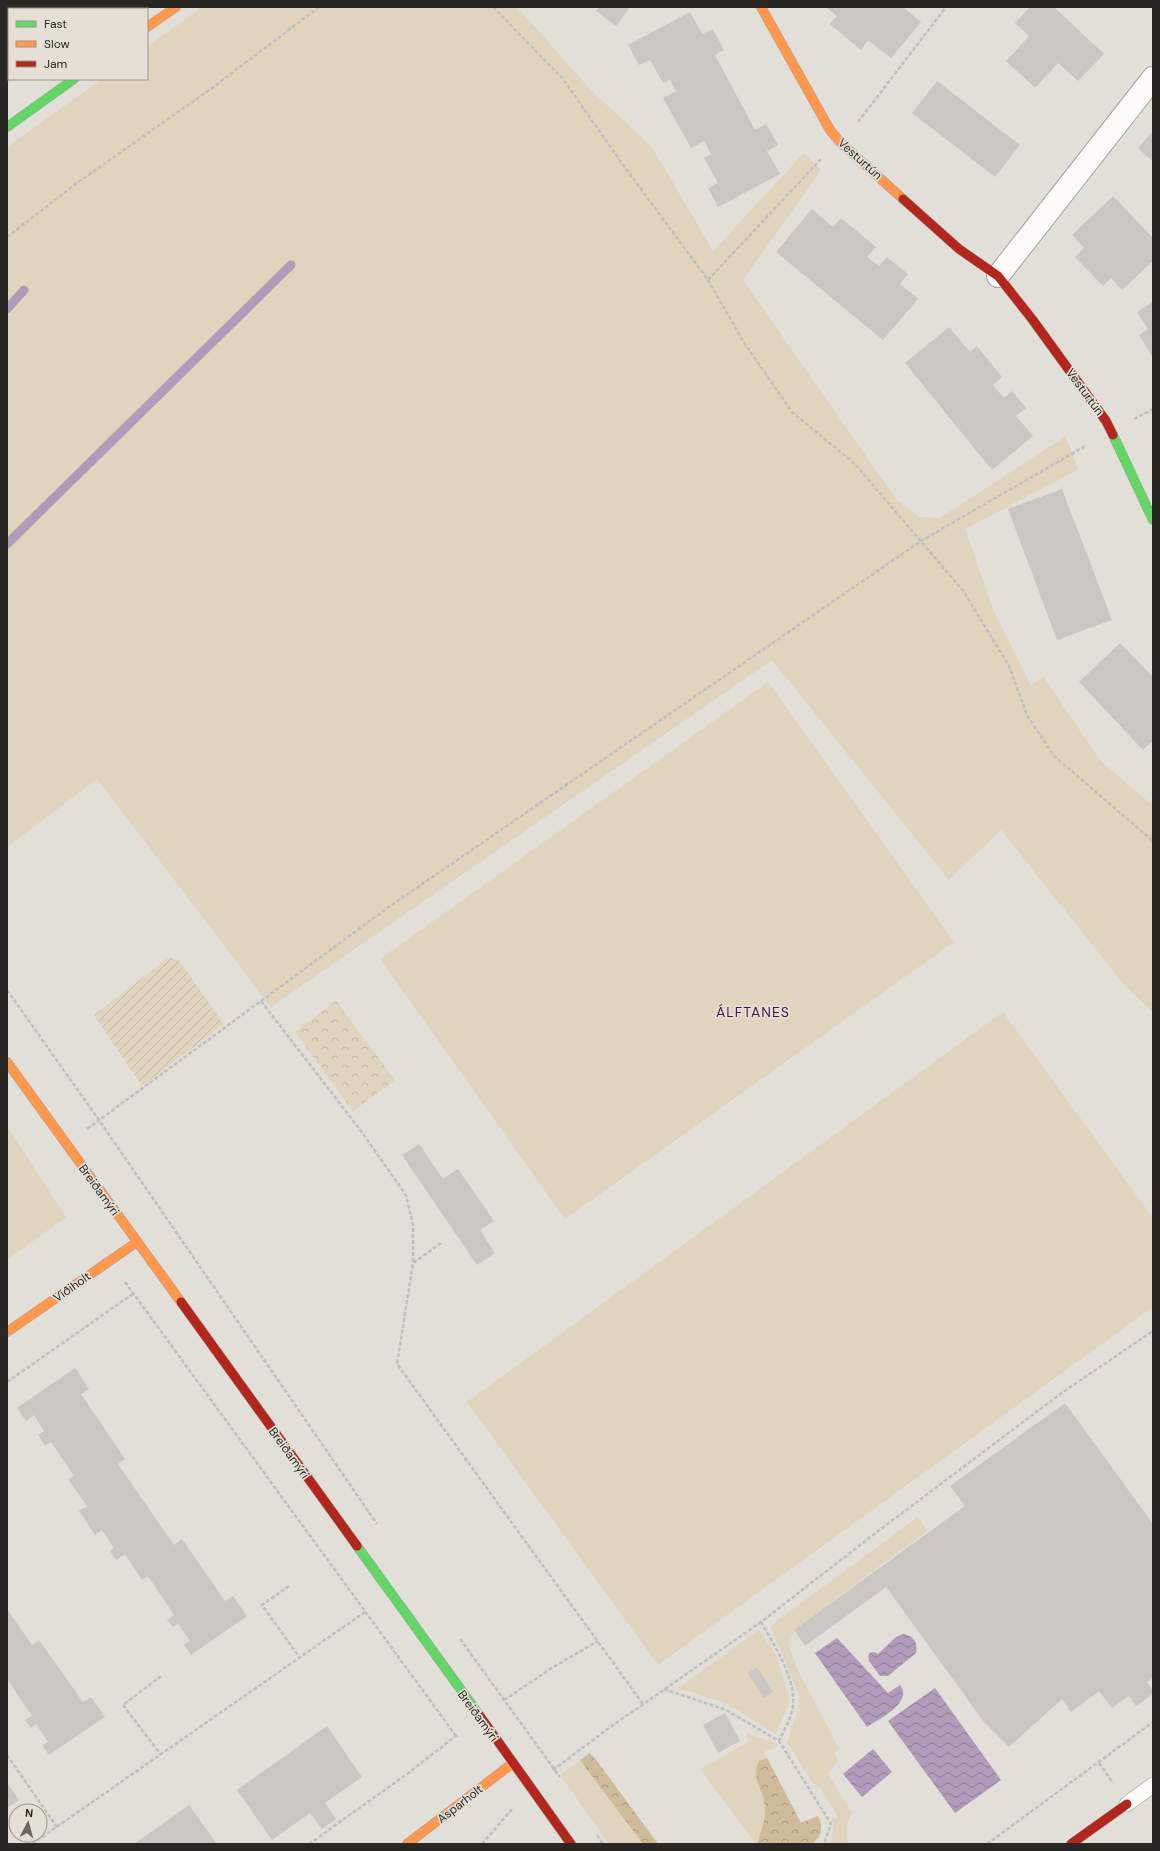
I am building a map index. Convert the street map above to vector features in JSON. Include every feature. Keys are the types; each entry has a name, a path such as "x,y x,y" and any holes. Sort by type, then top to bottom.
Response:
{"street":[{"path":"148,26 176,7"},
{"name":"Vesturtún","path":"763,8 830,130 841,144 959,249 998,276 1032,319 1106,421 1153,520"},
{"path":"998,276 1153,78"},
{"path":"7,127 73,80"},
{"name":"Breiðamýri","path":"7,1062 571,1844"},
{"name":"Víðiholt","path":"7,1332 138,1242"},
{"name":"Asparholt","path":"407,1844 513,1763"},
{"path":"1072,1844 1127,1804"}],"lane":[{"path":"1127,1804 1153,1785"}],"path":[{"path":"7,237 77,183 208,91 319,7"},
{"path":"493,7 563,79 621,162 708,280 743,341 792,412 855,464 964,592 1009,666 1027,715 1054,756 1153,841"},
{"path":"66,1144 386,909 921,541 1111,431 1153,409"},
{"path":"7,990 99,1120 381,1531"},
{"path":"261,1001 361,1131 406,1195 413,1225 412,1263 397,1364 643,1704"},
{"path":"412,1263 441,1243"},
{"path":"110,1260 456,1736"},
{"path":"7,1382 134,1293"},
{"path":"554,1769 664,1689 761,1622 873,1535 1063,1392 1153,1332"},
{"path":"289,1586 262,1605 300,1658"},
{"path":"32,1844 365,1612"},
{"path":"761,1622 782,1659 793,1692 791,1714 779,1741"},
{"path":"459,1638 563,1782"},
{"path":"309,1844 407,1774 479,1717 556,1666 598,1641"},
{"path":"161,1676 122,1705 161,1755"},
{"path":"664,1689 726,1710 779,1741 831,1824 824,1844"},
{"path":"987,1844 1153,1722"},
{"path":"7,1755 57,1827"},
{"path":"595,1832 603,1844"}],"green space":[{"path":"7,7 119,7 8,8 8,80 13,80 7,84"},
{"path":"202,7 517,7 590,89 652,147 713,251 804,153 821,170 743,280 896,499 919,517 940,518 1066,436 1078,470 965,529 995,614 1031,686 1043,676 1100,760 1153,806 1153,1012 1125,986 1001,830 949,880 772,660 271,1007 97,779 7,847 7,147 101,80 148,80 148,46"},
{"path":"768,682 954,942 565,1219 380,959"},
{"path":"168,958 174,958 180,962 224,1024 142,1086 94,1015"},
{"path":"336,1001 395,1080 353,1111 295,1032"},
{"path":"1003,1012 1153,1218 1153,1307 658,1665 467,1402"},
{"path":"7,1126 66,1217 7,1260"},
{"path":"918,1517 927,1531 794,1630 789,1645 797,1668 839,1749 835,1754 838,1760 828,1774 852,1813 848,1821 847,1828 848,1844 831,1844 834,1824 831,1820 838,1817 820,1787 816,1788 787,1742 798,1711 800,1697 770,1626"},
{"path":"759,1630 776,1655 790,1701 776,1734 726,1703 678,1688"},
{"path":"746,1733 775,1743 778,1746 764,1752 801,1823 818,1816 820,1820 820,1835 811,1844 756,1844 700,1769 748,1742"},
{"path":"590,1753 658,1844 609,1844 563,1779 562,1774"},
{"path":"590,1753 658,1844 643,1844 580,1760"},
{"path":"767,1758 801,1823 818,1816 821,1824 821,1832 818,1838 811,1844 758,1844 765,1810 763,1796 756,1774 759,1761"}],"water":[{"path":"903,1634 910,1636 914,1640 916,1643 916,1653 888,1676 880,1676 869,1661 868,1656 870,1653 874,1652 878,1654 896,1637"},
{"path":"837,1638 888,1693 900,1685 903,1691 899,1704 886,1715 867,1727 815,1653"},
{"path":"935,1688 1001,1780 955,1813 888,1721"},
{"path":"873,1749 892,1772 862,1797 843,1774"}],"building":[{"path":"599,7 630,7 616,26 596,11"},
{"path":"826,7 903,7 921,22 891,58 868,40 861,50 830,24 837,16"},
{"path":"1030,7 1054,7 1104,54 1078,81 1058,63 1035,88 1006,61 1029,36 1015,23"},
{"path":"690,12 702,34 713,29 724,50 715,55 755,130 766,124 778,145 767,151 780,174 718,207 708,188 718,183 704,158 711,154 704,141 691,148 663,98 676,91 670,80 663,83 650,60 639,65 628,45"},
{"path":"937,81 1020,145 995,177 912,113"},
{"path":"1153,131 1153,162 1138,148"},
{"path":"1113,196 1153,238 1153,261 1122,290 1111,278 1103,286 1075,257 1084,248 1072,235"},
{"path":"812,209 833,227 841,218 876,247 867,257 879,266 887,257 908,274 900,284 918,299 883,340 776,252"},
{"path":"1153,302 1153,358 1139,335 1148,329 1137,312"},
{"path":"949,327 970,352 977,346 1002,377 993,385 1004,398 1012,391 1026,408 1016,416 1033,436 992,470 905,363"},
{"path":"1062,489 1112,620 1057,640 1008,509"},
{"path":"1120,643 1153,677 1153,741 1143,750 1079,682"},
{"path":"419,1144 443,1179 458,1169 494,1221 480,1230 495,1253 477,1265 402,1155"},
{"path":"75,1368 89,1389 81,1394 125,1459 118,1464 174,1545 182,1539 225,1601 233,1596 247,1616 191,1655 184,1645 190,1641 178,1624 173,1627 167,1620 174,1615 148,1576 142,1580 125,1554 116,1560 110,1551 114,1548 102,1530 95,1535 79,1511 87,1506 68,1479 74,1476 51,1442 45,1446 38,1435 44,1431 34,1415 26,1421 17,1408"},
{"path":"1065,1403 1153,1524 1153,1678 1147,1682 1153,1690 1153,1694 1136,1706 1129,1696 1112,1708 1099,1691 1071,1712 1062,1699 1009,1747 984,1722 886,1587 805,1646 794,1630 965,1506 950,1486"},
{"path":"7,1609 32,1645 39,1640 83,1702 91,1697 105,1717 49,1755 42,1745 48,1742 36,1724 31,1728 25,1720 32,1716 7,1679"},
{"path":"757,1667 773,1692 764,1698 748,1673"},
{"path":"725,1713 740,1741 718,1753 703,1725"},
{"path":"327,1726 362,1777 325,1803 336,1819 322,1829 310,1813 272,1840 237,1790"},
{"path":"7,1783 19,1800 14,1803 8,1803 7,1808"},
{"path":"189,1805 217,1844 134,1844"}],"waterway":[{"path":"7,544 291,265"},
{"path":"7,309 24,290"}],"traffic: fast":[{"path":"7,127 73,80"},
{"path":"1113,435 1153,520"},
{"path":"357,1546 477,1712"}],"traffic: slow":[{"path":"148,26 176,7"},
{"path":"761,7 830,130 841,143 903,199"},
{"path":"7,1062 181,1302"},
{"path":"7,1332 137,1242"},
{"path":"407,1844 513,1763"}],"traffic: jam":[{"path":"903,199 959,249 998,276 1032,319 1106,421 1113,435"},
{"path":"181,1302 357,1546"},
{"path":"477,1712 571,1844"},
{"path":"1071,1844 1127,1804"}],"district":[{"name":"ÁLFTANES","path":"753,1012"}]}
